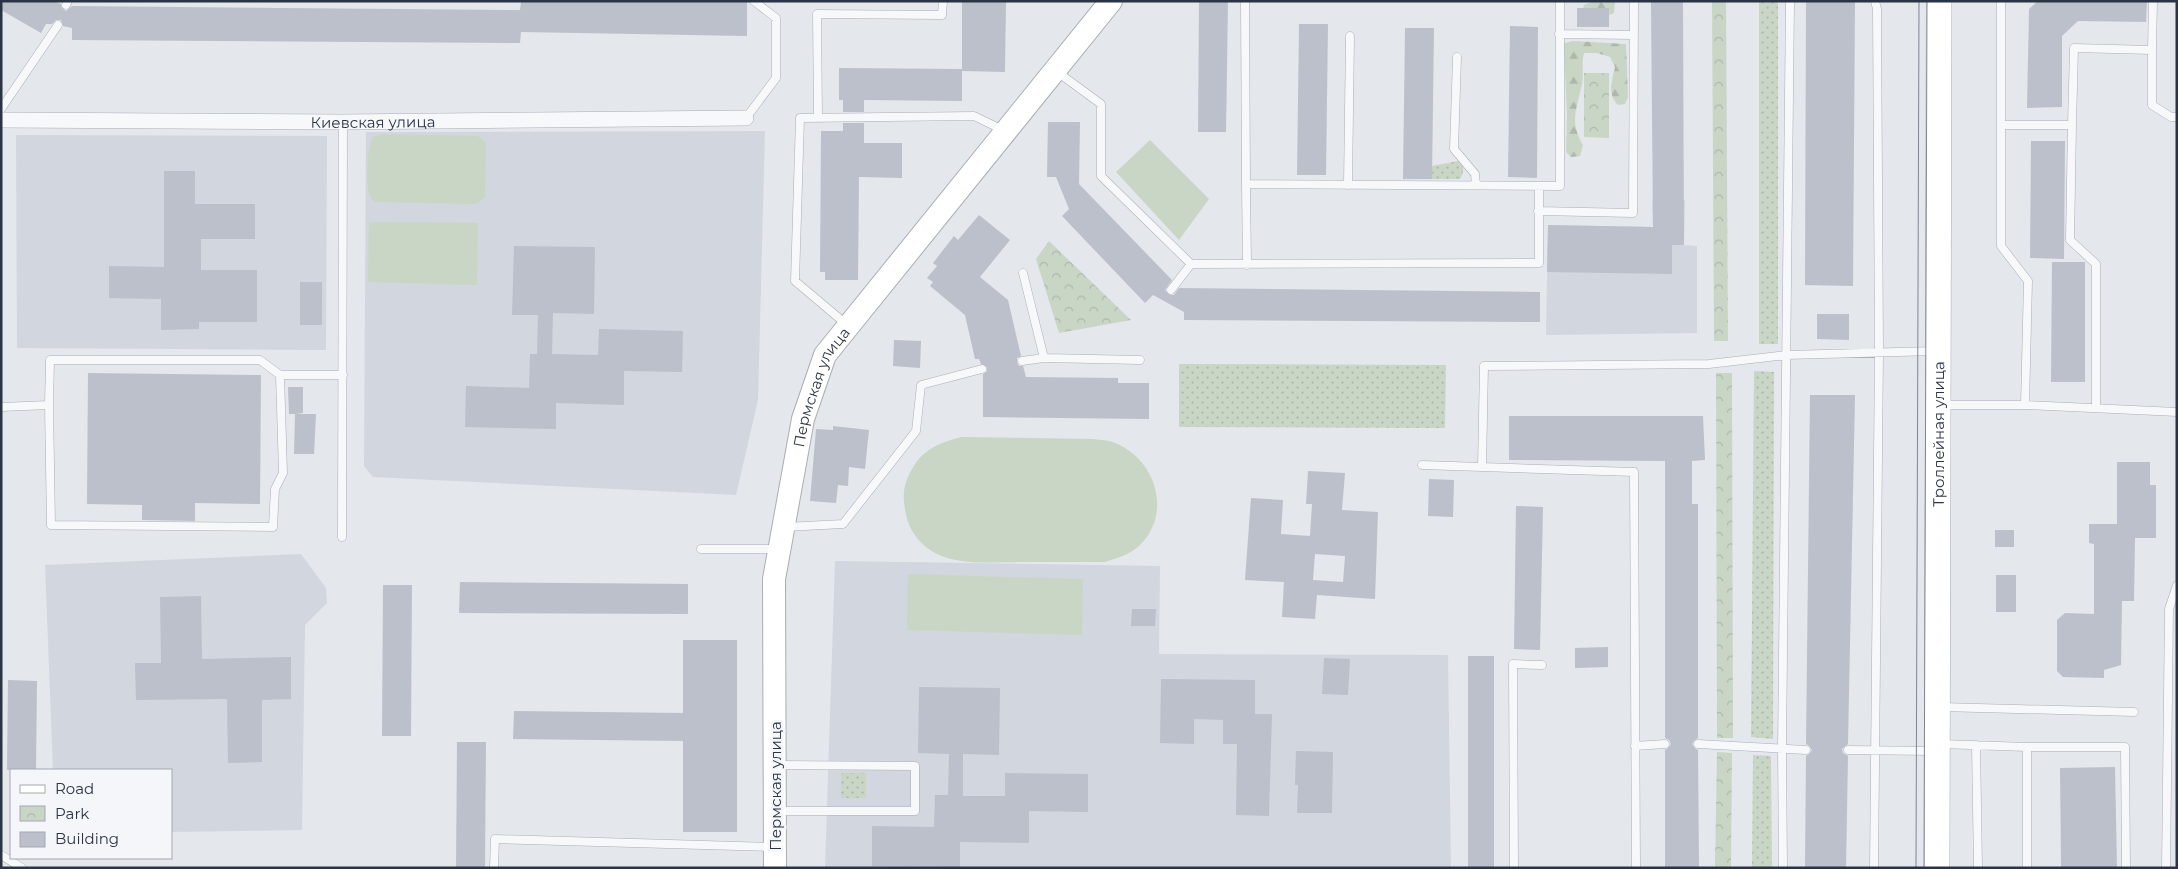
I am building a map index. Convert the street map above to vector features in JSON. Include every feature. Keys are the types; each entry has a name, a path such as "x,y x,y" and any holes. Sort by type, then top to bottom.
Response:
{"main road":[{"name":"Троллейная улица","path":"1938,868 1940,1"}],"street":[{"name":"Пермская улица","path":"775,857 774,579 803,419 825,355 982,162 1004,131 1056,71 1111,1"},
{"name":"Киевская улица","path":"1,120 343,122 746,118"}],"lane":[{"path":"746,118 776,78 776,18 754,1"},
{"path":"818,118 817,14 942,15 942,1"},
{"path":"1245,1 1247,265"},
{"path":"1246,184 1560,186 1560,1"},
{"path":"1538,211 1633,213 1634,1"},
{"path":"1783,868 1782,749 1790,1"},
{"path":"1874,868 1879,352 1877,9 1875,1"},
{"path":"2000,1 2001,246 2028,281 2025,405"},
{"path":"2153,1 2152,105 2171,117 2177,117"},
{"path":"1,109 58,25"},
{"path":"1559,34 1634,35"},
{"path":"1348,185 1350,36"},
{"path":"2096,408 2096,264 2070,240 2074,48 2152,50"},
{"path":"1457,57 1454,149 1474,174 1476,185"},
{"path":"1056,71 1101,104 1101,176 1191,264 1538,263 1538,186"},
{"path":"849,327 795,281 800,118 974,116 1004,131"},
{"path":"342,537 343,122"},
{"path":"2001,126 2072,125"},
{"path":"1171,290 1191,264"},
{"path":"1023,273 1044,358"},
{"path":"1482,467 1484,366 1709,364 1786,355 1938,351"},
{"path":"1022,361 1044,358 1140,360"},
{"path":"280,375 283,473 275,489 273,526 51,526 50,360 260,360 280,375 342,375"},
{"path":"701,549 781,538 843,524 916,431 921,385 982,369"},
{"path":"1,407 49,405"},
{"path":"1938,405 2025,405 2177,412"},
{"path":"1422,465 1634,472 1636,868"},
{"path":"2166,868 2170,610 2177,585"},
{"path":"1514,868 1513,664 1542,665"},
{"path":"1937,707 2134,712"},
{"path":"1636,746 1665,744"},
{"path":"1698,744 1806,750"},
{"path":"1848,750 1976,745 2125,748 2126,868"},
{"path":"1976,745 1978,868"},
{"path":"2027,747 2027,868"},
{"path":"775,765 914,766 915,775 915,811 775,811"},
{"path":"494,868 495,839 775,857"},
{"path":"1,855 22,868"}],"shaded area":[{"path":"765,131 758,400 736,495 373,477 364,466 366,132"},
{"path":"16,135 327,136 326,350 17,348"},
{"path":"1685,200 1684,245 1697,246 1697,333 1546,335 1548,225 1653,227 1652,201"},
{"path":"301,554 326,588 327,603 305,625 302,830 172,832 172,769 53,769 45,565"},
{"path":"835,561 1160,566 1159,654 1448,655 1451,868 825,868"}],"green space":[{"path":"1594,1 1615,1 1614,13 1609,15 1583,8 1584,5"},
{"path":"1712,1 1726,1 1728,341 1714,341"},
{"path":"1759,1 1778,1 1778,344 1759,344"},
{"path":"1573,41 1626,44 1628,97 1625,104 1618,105 1612,96 1611,87 1615,67 1610,57 1597,53 1584,53 1583,80 1575,115 1576,129 1583,145 1580,156 1571,157 1566,152 1567,116 1564,46 1565,43"},
{"path":"1584,73 1609,73 1609,138 1584,137"},
{"path":"382,134 478,136 485,142 486,147 485,197 478,203 473,204 376,202 371,199 368,188 368,156 373,137"},
{"path":"1150,140 1209,199 1179,240 1116,172"},
{"path":"1461,161 1463,168 1460,179 1432,179 1432,166"},
{"path":"369,222 478,223 477,285 368,282"},
{"path":"1049,241 1131,320 1059,333 1036,259"},
{"path":"1179,364 1446,365 1445,428 1179,427"},
{"path":"1754,371 1774,372 1773,739 1751,737"},
{"path":"1716,373 1732,373 1733,738 1717,738"},
{"path":"962,437 1093,439 1115,443 1141,461 1150,474 1155,488 1157,504 1155,519 1149,533 1139,546 1131,552 1105,562 966,562 935,553 918,539 911,529 904,505 906,482 915,464 927,451"},
{"path":"908,574 1083,579 1082,635 907,630"},
{"path":"1717,752 1732,753 1731,868 1715,868"},
{"path":"1753,755 1771,756 1772,868 1752,868"},
{"path":"841,773 866,773 866,798 841,798"}],"building":[{"path":"1,1 53,1 61,4 62,8 66,11 72,6 520,10 521,1 747,1 747,36 521,32 520,43 72,40 72,28 63,26 61,20 56,20 52,24 46,24 41,33 1,10"},
{"path":"962,1 1006,1 1005,72 962,71 962,101 864,100 864,112 843,112 843,100 839,100 839,68 962,69"},
{"path":"1199,1 1228,1 1226,132 1198,132"},
{"path":"1651,1 1683,1 1684,245 1672,245 1672,274 1547,272 1548,225 1653,227"},
{"path":"1806,1 1855,1 1853,286 1805,285"},
{"path":"2038,1 2147,1 2146,22 2078,21 2062,36 2062,107 2027,108 2029,9"},
{"path":"1577,8 1609,8 1609,27 1577,27"},
{"path":"1299,24 1328,24 1326,175 1297,175"},
{"path":"1510,26 1538,27 1537,178 1508,177"},
{"path":"1405,28 1434,28 1432,179 1403,179"},
{"path":"1048,122 1080,122 1079,184 1172,280 1165,290 1170,295 1174,295 1179,288 1540,292 1540,322 1184,320 1184,312 1153,295 1145,303 1062,216 1069,209 1056,177 1047,177"},
{"path":"843,123 864,123 864,143 902,143 902,178 859,177 858,280 825,280 825,272 820,272 821,131 843,131"},
{"path":"2031,141 2065,141 2064,259 2030,258"},
{"path":"164,171 195,171 195,204 255,204 255,239 201,239 201,270 257,270 257,322 199,322 199,329 161,330 161,299 109,298 109,266 164,267"},
{"path":"979,215 1010,240 980,277 1008,300 1021,356 1017,358 1017,362 1019,366 1023,366 1026,377 1118,378 1118,383 1149,383 1149,419 983,417 983,374 987,371 987,367 981,364 979,359 975,359 965,315 930,286 933,282 927,278 937,266 933,263 954,236 958,240"},
{"path":"514,246 595,247 594,314 553,313 552,354 598,355 599,329 683,331 682,372 624,371 624,405 556,403 556,429 465,427 466,386 529,388 530,354 537,354 538,315 512,315"},
{"path":"2052,262 2085,262 2085,382 2051,382"},
{"path":"300,282 322,282 322,325 300,325"},
{"path":"1817,314 1849,314 1849,340 1817,339"},
{"path":"894,340 921,341 920,368 893,366"},
{"path":"88,373 261,375 260,504 195,503 195,521 142,520 142,505 87,504"},
{"path":"288,387 303,387 303,413 296,414 316,414 314,454 294,454 295,414 289,414"},
{"path":"1810,395 1855,395 1848,744 1842,749 1843,753 1848,756 1846,868 1805,868 1806,756 1812,750 1806,744"},
{"path":"1509,416 1703,416 1705,460 1692,461 1692,504 1698,504 1698,738 1692,744 1698,750 1699,868 1665,868 1665,750 1671,744 1665,738 1665,461 1509,460"},
{"path":"833,426 869,430 865,469 849,467 848,486 838,485 836,503 810,501 816,429 833,430"},
{"path":"2117,462 2150,462 2150,485 2156,485 2156,538 2135,538 2134,601 2122,601 2121,665 2104,670 2104,678 2063,677 2057,671 2057,620 2065,613 2094,614 2094,544 2089,543 2089,524 2117,524"},
{"path":"1308,471 1345,473 1342,510 1378,512 1375,599 1317,595 1315,619 1282,617 1284,582 1245,580 1251,498 1283,500 1281,534 1310,536 1312,504 1306,504","holes":["1315,554 1345,556 1343,582 1313,580"]},
{"path":"1429,479 1454,480 1453,517 1428,516"},
{"path":"1516,506 1543,507 1540,650 1514,649"},
{"path":"1995,530 2014,530 2014,547 1995,547"},
{"path":"1996,575 2016,575 2016,612 1996,612"},
{"path":"460,582 688,584 688,614 459,613"},
{"path":"383,585 412,585 411,736 382,736"},
{"path":"201,596 202,659 291,657 291,699 262,700 262,762 228,763 227,699 136,700 135,663 161,663 160,597"},
{"path":"1132,609 1156,609 1155,626 1131,626"},
{"path":"683,640 737,640 737,832 683,832 683,741 513,739 514,711 683,713"},
{"path":"1608,647 1608,667 1575,668 1575,648"},
{"path":"1468,656 1494,656 1494,868 1468,868"},
{"path":"1324,658 1350,659 1348,695 1322,694"},
{"path":"1161,679 1255,680 1255,714 1272,714 1269,816 1236,815 1237,744 1223,744 1223,720 1194,719 1194,744 1160,743"},
{"path":"8,680 37,681 36,769 7,770"},
{"path":"919,687 1000,688 999,755 963,754 963,796 1005,796 1005,773 1088,774 1088,812 1029,811 1029,843 960,842 960,867 872,866 872,826 934,827 935,795 948,795 949,754 918,753"},
{"path":"457,742 486,742 485,868 456,868"},
{"path":"1296,751 1333,752 1332,813 1297,813 1298,785 1295,785"},
{"path":"2115,767 2117,868 2061,868 2060,768"}],"tram line":[{"path":"1916,868 1919,1"},
{"path":"1924,868 1927,1"}]}
